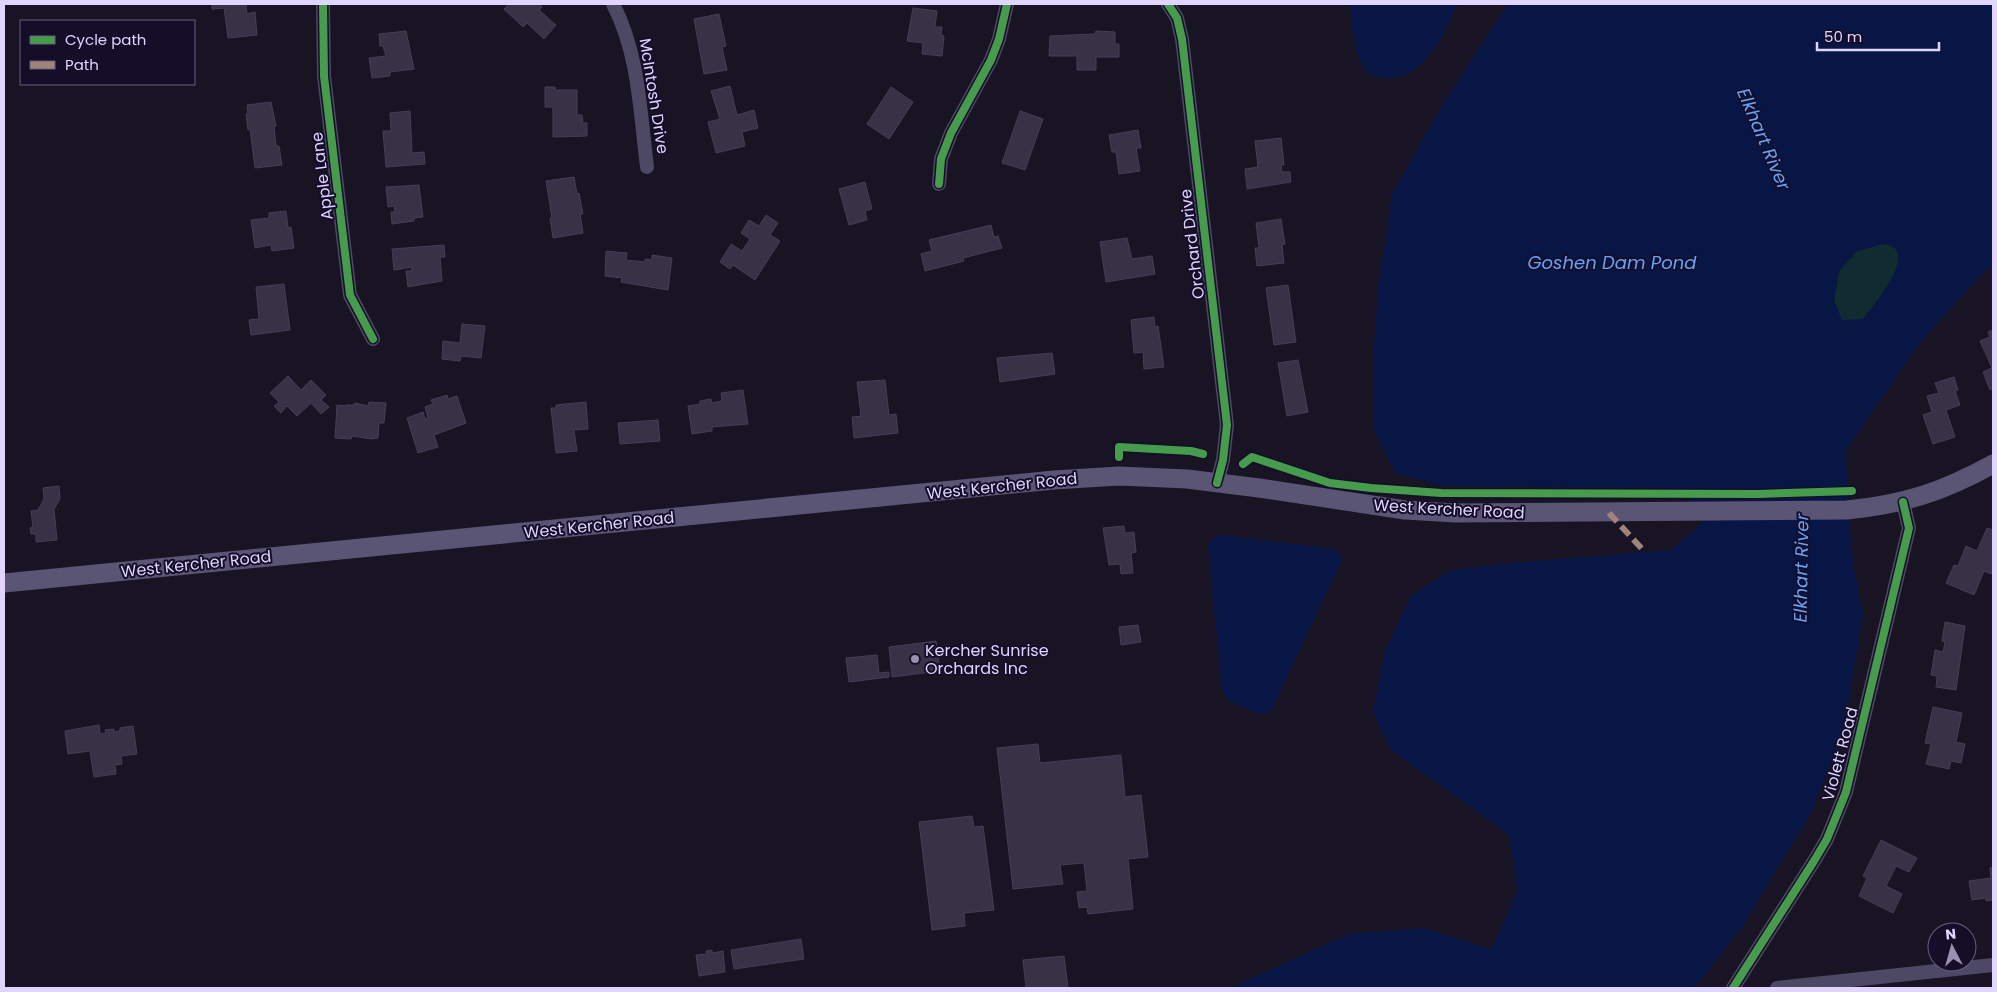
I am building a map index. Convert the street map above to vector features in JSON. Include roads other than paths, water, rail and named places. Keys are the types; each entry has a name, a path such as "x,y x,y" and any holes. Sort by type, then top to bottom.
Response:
{"main road":[{"name":"West Kercher Road","path":"4,583 1054,480 1146,476 1218,483 1405,510 1502,513 1847,510 1872,508 1903,502 1957,483 1993,464"}],"street":[{"name":"Apple Lane","path":"323,4 324,76 350,295 373,338"},
{"name":"McIntosh Drive","path":"613,4 630,44 636,75 647,167"},
{"path":"939,184 941,159 951,133 991,60 999,39 1007,4"},
{"name":"Orchard Drive","path":"1168,4 1177,18 1182,39 1227,425 1218,483"},
{"name":"Violett Road","path":"1733,988 1827,839 1846,792 1909,528 1903,502"},
{"path":"1777,988 1993,965"}],"water":[{"path":"1350,4 1457,4 1440,40 1423,63 1412,71 1400,76 1387,78 1370,74 1362,65 1354,39"},
{"name":"Goshen Dam Pond","path":"1508,4 1993,4 1993,264 1918,345 1846,450 1848,513 1854,569 1863,614 1844,730 1811,813 1741,929 1694,988 1230,988 1349,934 1423,928 1492,949 1517,891 1509,835 1390,749 1373,711 1385,651 1411,596 1451,570 1520,562 1671,550 1710,516 1678,488 1441,486 1395,473 1374,430 1373,359 1378,289 1392,194 1444,102","holes":["1883,244 1894,248 1898,255 1897,265 1885,290 1863,319 1842,320 1834,300 1839,271 1857,251"]},
{"path":"1221,535 1335,549 1343,558 1271,711 1261,715 1227,700 1222,690 1208,546 1214,538"}],"place":[{"name":"Kercher Sunrise Orchards Inc","path":"915,659"}],"water label":[{"name":"Elkhart River","path":"1764,139"},
{"name":"Elkhart River","path":"1801,568"}]}
